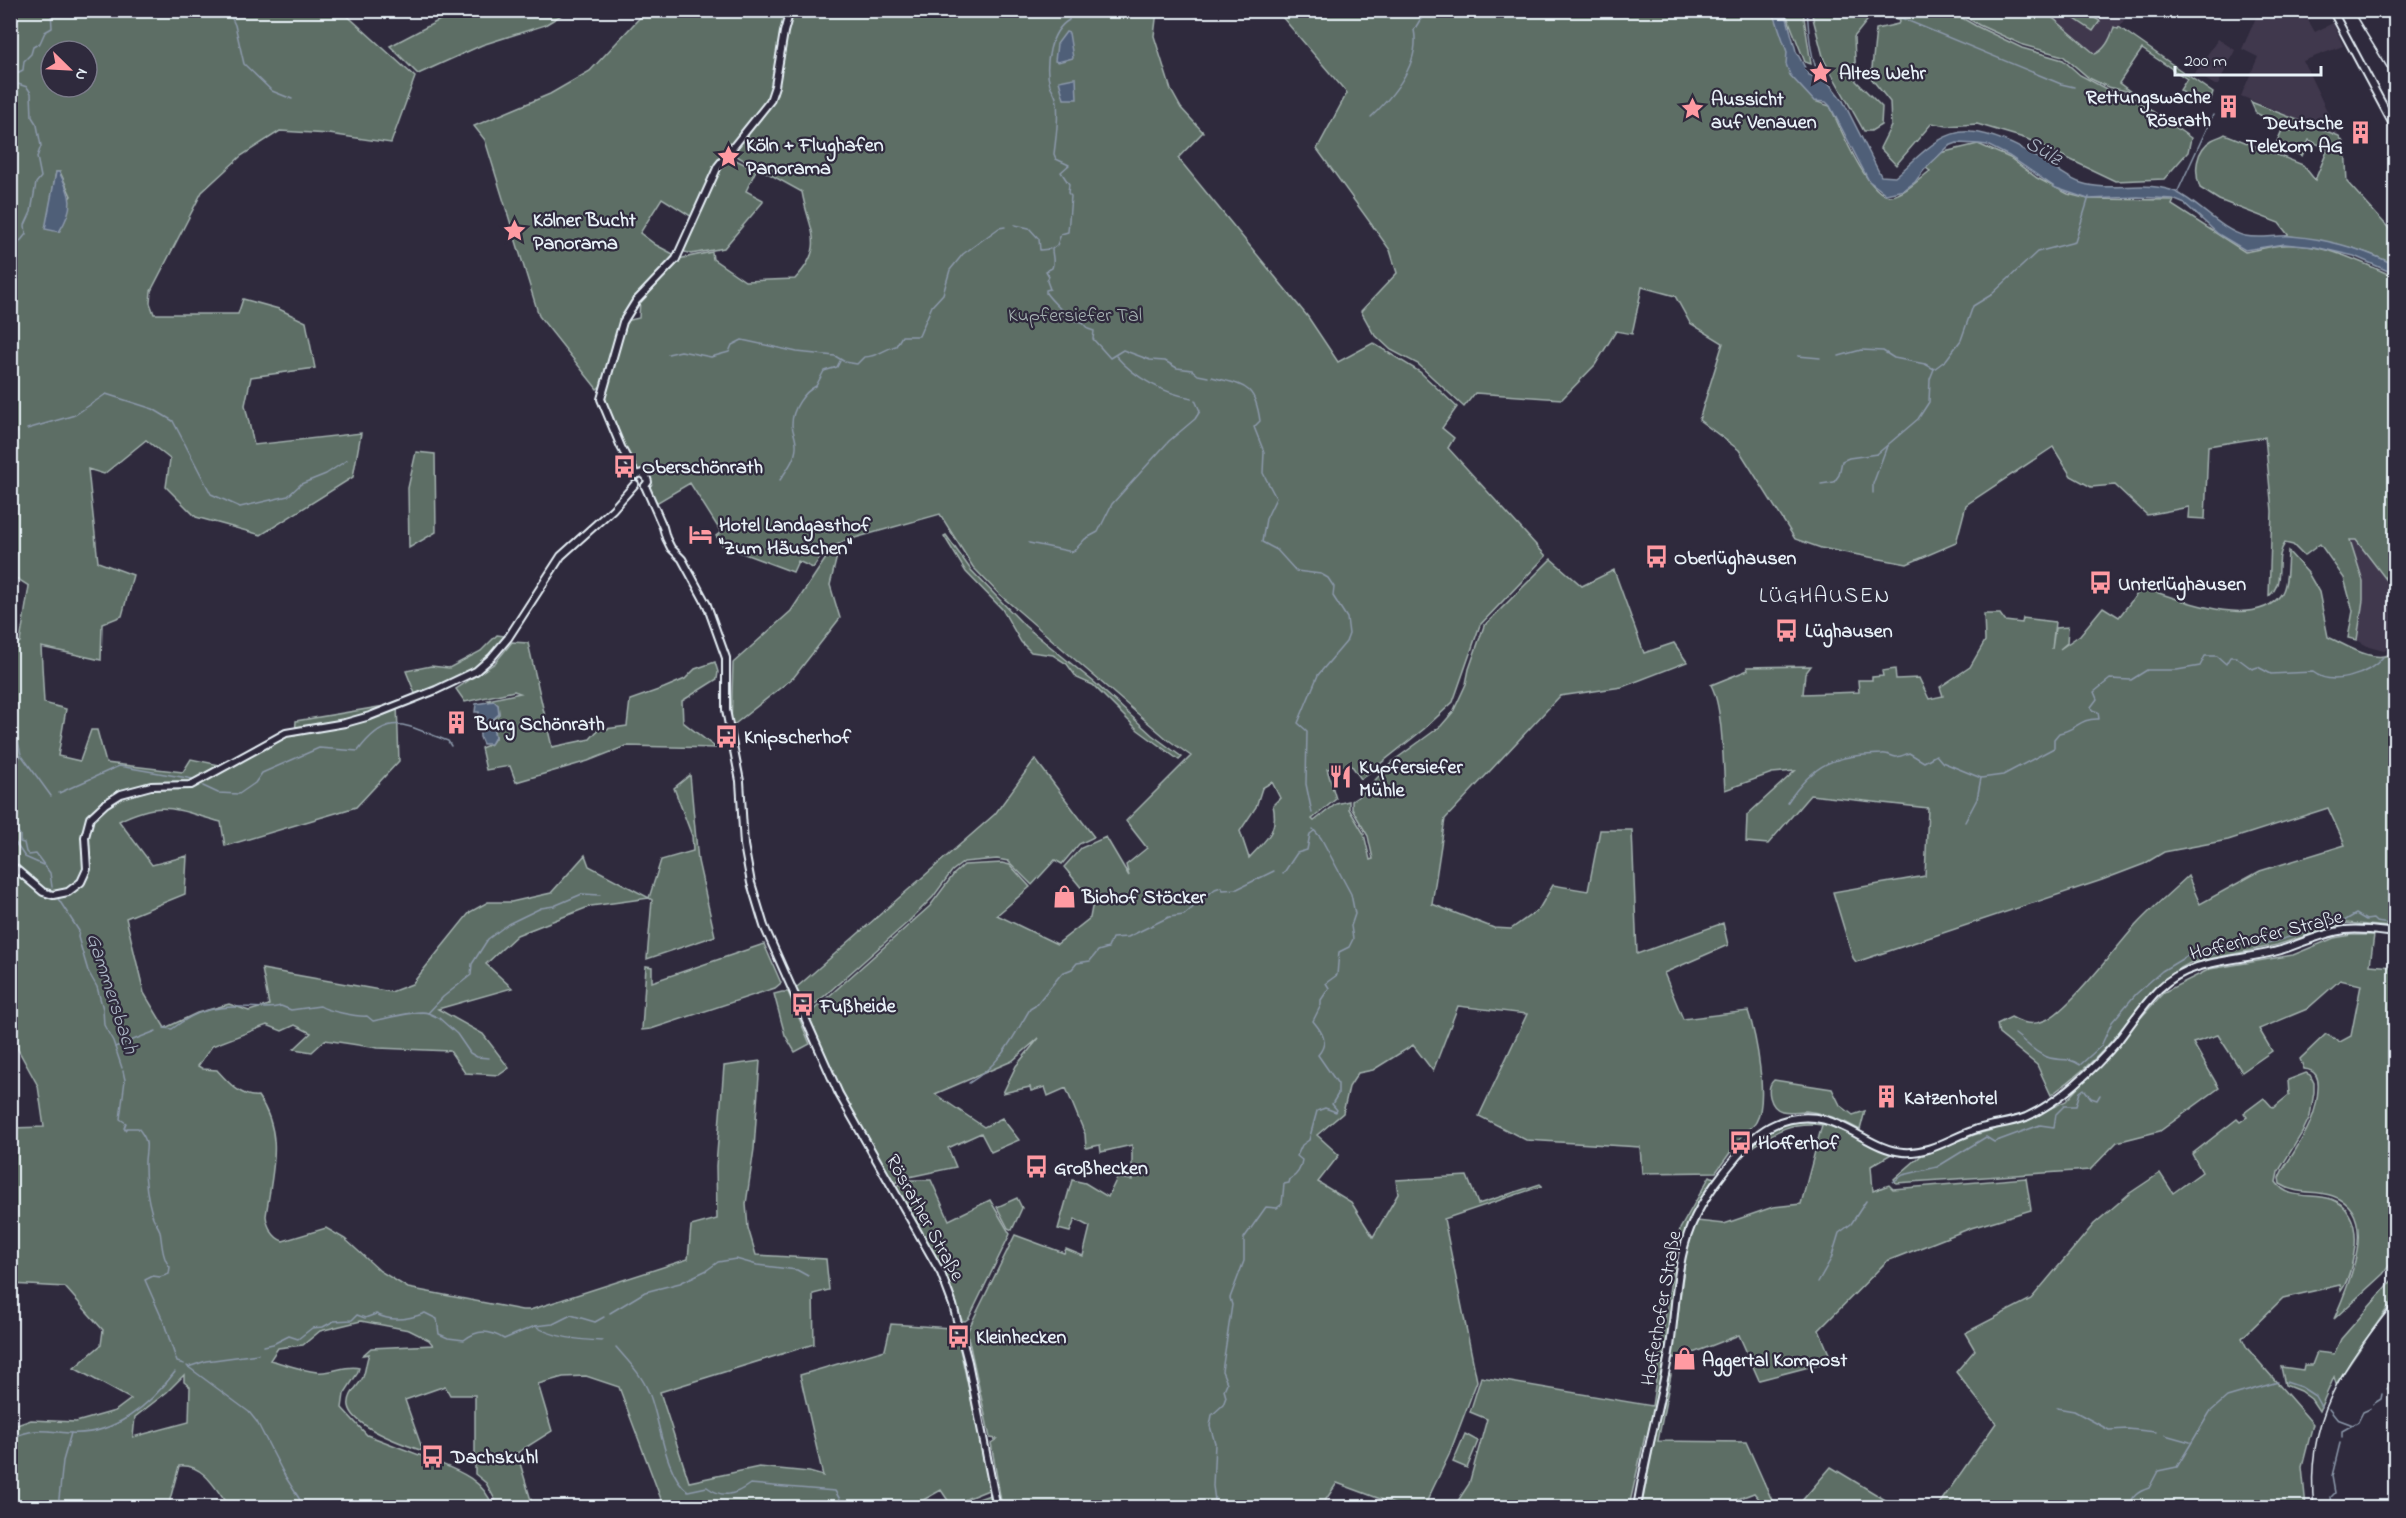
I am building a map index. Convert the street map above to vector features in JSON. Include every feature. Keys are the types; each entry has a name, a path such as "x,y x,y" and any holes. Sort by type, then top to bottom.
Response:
{"street":[{"path":"10,864 43,892 53,895 68,892 81,882 87,869 85,837 90,818 105,804 121,794 151,786 191,785 286,733 345,723 370,716 436,690 476,671 492,657 508,638 561,556 613,509 635,484 636,475 621,447 601,399 624,322 636,301 676,259 718,166 770,101 790,10"},
{"path":"2332,10 2396,130"},
{"path":"635,484 639,487 645,486 648,482 642,473 636,475"},
{"name":"Rösrather Straße","path":"645,486 671,548 682,559 708,605 724,652 727,667 726,710 740,781 744,845 751,883 761,918 819,1053 844,1104 941,1273 953,1305 968,1362 997,1508"},
{"name":"Hofferhofer Straße","path":"1637,1508 1665,1378 1683,1253 1689,1229 1698,1210 1720,1179 1761,1131 1784,1120 1815,1117 1835,1123 1890,1150 1906,1152 1930,1149 1975,1130 2030,1116 2052,1101 2106,1054 2160,988 2184,971 2216,962 2271,952 2339,931 2363,929 2396,933"}],"shaded area":[{"path":"2057,11 2130,11 2118,29 2114,27 2100,52 2095,54 2053,17"},
{"path":"2259,11 2309,11 2312,17 2308,20 2315,32 2333,23 2343,46 2303,61 2339,136 2241,96 2258,57 2242,49"},
{"path":"2218,39 2235,50 2218,85 2215,85 2195,73"},
{"path":"2349,540 2356,540 2395,591 2395,644 2384,651 2369,647 2357,640 2363,600"}],"green space":[{"path":"459,10 568,11 545,25 482,45 418,74 390,46"},
{"path":"2081,10 2100,21 2093,31 2075,19"},
{"path":"10,11 342,11 415,77 391,143 329,134 280,131 241,156 202,192 151,291 150,303 154,314 238,314 243,299 279,309 306,322 315,368 251,377 245,405 254,445 361,433 353,477 261,535 196,517 166,487 170,459 146,440 104,474 88,469 98,562 133,575 122,616 102,624 101,660 41,647 44,703 66,709 58,756 80,761 91,730 97,730 106,763 183,772 191,759 229,767 286,735 295,736 296,721 397,704 399,761 356,807 225,846 221,822 181,811 159,808 134,814 119,821 152,865 187,856 185,894 126,918 144,993 165,1028 197,1013 229,1004 249,1011 269,1005 262,969 391,992 412,984 470,912 488,902 511,902 551,893 585,855 589,866 649,898 591,906 517,935 486,964 512,988 438,1009 483,1034 509,1068 499,1075 465,1073 450,1051 378,1048 325,1040 312,1052 294,1049 311,1033 295,1025 282,1031 267,1025 212,1046 198,1066 203,1069 217,1070 240,1092 258,1096 271,1125 274,1154 266,1216 271,1231 283,1241 326,1228 345,1239 380,1271 408,1288 522,1310 530,1310 688,1259 691,1226 717,1219 716,1166 724,1066 760,1061 754,1149 746,1204 748,1228 756,1255 826,1259 829,1290 813,1294 814,1344 660,1392 689,1482 759,1467 809,1472 823,1476 800,1375 885,1350 891,1324 951,1328 956,1331 991,1489 951,1505 941,1490 911,1507 664,1507 619,1387 586,1376 563,1377 538,1384 552,1431 517,1453 533,1507 499,1507 486,1483 475,1474 475,1395 450,1395 445,1386 405,1400 423,1451 369,1428 353,1414 349,1406 350,1398 364,1374 369,1354 363,1355 371,1348 433,1345 429,1340 409,1330 361,1321 320,1331 303,1345 278,1348 270,1360 317,1372 349,1367 359,1368 344,1394 342,1408 367,1435 422,1456 426,1462 429,1459 467,1476 483,1489 493,1507 229,1507 203,1473 188,1466 179,1466 168,1507 14,1507 10,1497 11,1427 31,1420 76,1422 115,1411 131,1399 74,1368 101,1345 103,1330 65,1287 11,1284 11,1128 44,1127 38,1086 16,1046 10,1041 10,647 20,642 29,586 18,579 10,578","holes":["56,172 60,172 71,196 46,229","184,1375 184,1382 190,1387 189,1422 133,1437 135,1417 167,1392"]},
{"path":"646,11 788,11 780,32 774,78 767,100 721,158 707,182 692,217 662,198 640,233 675,255 632,303 602,385 597,389 539,316 485,140 474,126 550,94 590,71"},
{"name":"Kupfersiefer Tal","path":"793,11 1157,11 1154,36 1171,90 1181,108 1203,132 1178,158 1308,317 1338,362 1373,343 1420,372 1457,407 1442,428 1454,438 1448,448 1546,556 1480,625 1453,702 1424,729 1361,779 1352,766 1327,769 1336,799 1312,819 1314,821 1336,804 1349,801 1349,809 1364,834 1370,860 1373,859 1368,836 1352,809 1352,801 1361,795 1393,761 1441,726 1453,712 1466,684 1484,626 1551,559 1582,586 1614,570 1644,653 1674,643 1687,662 1622,687 1560,696 1445,819 1432,904 1494,928 1511,929 1539,909 1553,885 1588,891 1600,830 1632,830 1637,954 1723,923 1728,945 1664,973 1683,1019 1748,1011 1760,1068 1761,1099 1756,1122 1742,1136 1716,1172 1642,1173 1640,1147 1526,1140 1479,1116 1527,1014 1458,1006 1433,1071 1413,1045 1373,1070 1358,1073 1349,1087 1343,1113 1317,1135 1339,1155 1318,1182 1351,1202 1373,1237 1398,1194 1396,1180 1467,1176 1478,1204 1540,1184 1542,1186 1444,1219 1477,1381 1449,1455 1424,1507 1402,1507 1337,1483 1321,1507 1002,1507 991,1443 997,1439 990,1438 967,1332 1015,1235 1064,1253 1066,1249 1083,1256 1090,1227 1075,1219 1070,1232 1058,1229 1072,1180 1085,1183 1108,1197 1117,1178 1132,1180 1132,1145 1101,1152 1100,1145 1086,1148 1085,1134 1066,1088 1048,1096 1045,1087 1031,1091 1030,1087 1003,1093 1016,1066 1039,1038 1012,1061 935,1094 984,1127 1002,1118 1019,1140 991,1152 981,1133 948,1148 956,1167 909,1177 894,1183 850,1109 851,1105 848,1106 832,1075 834,1070 830,1071 807,1018 930,906 954,874 964,865 1002,863 1010,865 1030,887 997,915 1057,944 1090,918 1093,902 1064,867 1081,848 1106,837 1129,876 1126,865 1147,848 1126,821 1191,756 1167,739 999,594 973,567 940,514 844,541 824,552 813,568 798,561 793,572 723,546 716,536 721,532 690,483 658,502 654,501 649,487 650,479 636,467 627,453 612,421 605,394 626,321 639,318 640,299 678,259 712,252 713,259 745,281 795,279 811,257 813,238 802,192 731,153 767,110","holes":["1272,782 1280,798 1273,805 1273,829 1249,858 1240,831 1256,807 1262,788"]},
{"path":"1277,11 1771,11 1780,24 1814,101 1830,106 1855,159 1873,185 1882,193 1891,196 1907,189 1930,171 1926,168 1940,153 1978,144 2010,158 2037,178 2068,194 2088,199 2174,200 2172,205 2245,252 2282,245 2312,247 2354,259 2395,277 2395,591 2356,540 2350,540 2363,581 2363,600 2357,640 2348,638 2353,611 2344,578 2320,544 2304,556 2293,545 2285,543 2280,556 2277,584 2269,596 2272,511 2265,437 2208,446 2205,519 2188,518 2189,507 2147,515 2115,485 2091,487 2071,476 2053,447 1966,505 1956,543 1907,564 1821,548 1795,539 1739,450 1699,420 1723,343 1690,323 1675,296 1642,287 1632,334 1616,331 1595,365 1562,399 1475,393 1464,407 1418,364 1391,350 1373,333 1361,311 1397,273 1390,250 1317,149 1347,93"},
{"path":"1785,11 1803,11 1811,64 1805,62"},
{"path":"1811,11 1950,11 2022,48 2063,60 2080,75 2108,90 2129,95 2191,138 2188,152 2164,179 2115,181 2027,139 1977,124 1947,126 1932,123 1896,165 1880,148 1891,126 1890,102 1871,78 1876,29 1898,24 1900,20 1879,13 1870,17 1854,37 1856,81 1882,107 1881,125 1871,131 1864,131 1824,60"},
{"path":"1955,11 2057,11 2053,18 2095,54 2105,46 2114,27 2118,29 2119,27 2213,93 2210,102 2201,97 2197,103 2180,90 2187,79 2142,49 2119,83 2131,92 2108,87 2089,78 2063,56 2023,45"},
{"path":"2251,102 2339,136 2345,145 2347,182 2395,235 2395,265 2344,246 2289,236 2279,223 2219,200 2200,188 2197,175 2199,155 2206,144 2225,134 2303,165 2315,180 2328,149 2309,140 2302,156 2276,144 2283,128 2292,131 2256,113"},
{"path":"728,156 756,170 746,191 763,202 724,248 691,254 685,252 683,250 720,166"},
{"path":"416,452 435,454 436,532 409,548 408,488"},
{"path":"946,535 971,570 1025,626 1095,683 1152,735 1182,757 1179,760 1138,730 1093,685 1077,678 1067,664 1053,655 1031,652 1021,642 1002,609 966,572 944,536"},
{"path":"2288,551 2308,573 2319,592 2328,637 2370,655 2379,656 2395,652 2395,924 2390,927 2346,923 2277,945 2190,963 2165,979 2102,1052 2051,1095 2037,1065 1999,1034 1997,1024 2011,1017 2033,1024 2056,1014 2080,991 2137,924 2188,876 2200,904 2260,871 2345,845 2328,808 2228,840 2164,852 2144,864 2102,880 1856,962 1833,892 1925,876 1928,808 1810,795 1768,844 1746,842 1747,815 1795,771 1772,773 1725,790 1720,721 1711,685 1748,670 1747,667 1811,666 1805,674 1803,694 1859,692 1858,680 1872,680 1872,677 1883,676 1882,671 1895,669 1896,679 1919,678 1929,699 1943,696 1940,687 1970,667 1985,641 1984,614 2000,614 2005,621 2022,623 2023,618 2055,622 2052,649 2055,628 2068,627 2067,643 2060,649 2080,635 2103,607 2119,617 2137,594 2138,586 2213,609 2253,610 2270,605 2282,593 2286,578"},
{"path":"828,555 837,556 830,585 840,618 794,677 731,727 733,663 791,611"},
{"path":"497,635 505,636 487,660 464,676 416,696 406,671 431,666 449,668 481,651"},
{"path":"512,642 528,643 552,747 590,739 598,730 627,726 630,700 685,679 695,669 715,662 718,672 717,679 682,701 683,722 716,748 626,746 588,761 516,782 510,766 486,770 481,748 491,744 495,738 493,720 499,714 498,705 488,700 520,693 514,691 465,702 456,689 495,663"},
{"path":"1035,759 1094,837 1079,844 1062,864 1055,860 1032,885 1008,861 997,859 964,862 952,871 933,897 908,922 804,1014 792,987 795,985 797,987 995,814"},
{"path":"690,775 698,861 715,936 647,959 652,900 649,898 661,860 693,851 692,836 674,788"},
{"path":"2374,935 2370,965 2393,967 2395,949 2395,1258 2383,1274 2334,1319 2357,1253 2356,1218 2348,1205 2333,1196 2287,1188 2280,1184 2279,1178 2306,1131 2317,1098 2317,1078 2314,1073 2304,1069 2300,1059 2326,1034 2340,1042 2351,1036 2361,985 2340,980 2307,1009 2259,1029 2272,1051 2242,1072 2218,1035 2193,1043 2219,1088 2160,1131 2117,1142 2090,1170 1896,1183 1894,1179 1923,1154 1974,1135 2024,1121 2066,1101 2164,992 2210,969 2293,955 2334,938"},
{"path":"764,944 781,983 775,988 642,1030 646,966 652,967 652,982"},
{"path":"788,992 810,1044 795,1052 785,1035 774,994"},
{"path":"2306,1073 2310,1075 2314,1083 2310,1116 2278,1172 2276,1182 2283,1190 2292,1194 2323,1197 2342,1205 2349,1214 2355,1229 2351,1269 2341,1291 2340,1285 2283,1298 2242,1338 2247,1348 2313,1424 2302,1467 2306,1507 1937,1507 1996,1423 1956,1372 1975,1350 1965,1333 2031,1299 2094,1224 2130,1193 2160,1173 2173,1193 2202,1172 2192,1154 2237,1119 2240,1122 2247,1117 2244,1113 2264,1098 2273,1108 2289,1095 2288,1080"},
{"path":"1774,1080 1832,1089 1840,1105 1853,1115 1865,1111 1860,1130 1820,1113 1785,1112 1778,1109 1774,1106 1769,1093"},
{"path":"1804,1120 1822,1122 1822,1124 1893,1153 1871,1166 1873,1191 1889,1185 1893,1189 2026,1178 2031,1210 1971,1228 1887,1261 1819,1330 1832,1361 1759,1380 1739,1335 1680,1358 1672,1358 1687,1246 1697,1221 1724,1224 1773,1207 1801,1204 1822,1125 1802,1124 1785,1128 1753,1147 1768,1131"},
{"path":"1710,1176 1716,1179 1687,1225 1680,1253 1660,1384 1649,1437 1645,1436 1629,1507 1445,1508 1447,1504 1454,1507 1469,1484 1487,1419 1470,1412 1481,1377 1652,1406 1680,1229"},
{"path":"908,1180 931,1180 949,1220 990,1200 1010,1234 969,1318 965,1321 961,1320 944,1271 894,1187"},
{"path":"1017,1198 1022,1208 1012,1230 1008,1228 997,1207"},
{"path":"2395,1277 2395,1297 2336,1384 2334,1377 2319,1411 2311,1399 2300,1391 2285,1385 2281,1367 2303,1370 2304,1365 2312,1365 2317,1352 2334,1354 2341,1339"},
{"path":"1668,1375 1671,1375 1658,1441 1746,1442 1775,1507 1766,1507 1754,1493 1717,1507 1641,1508"},
{"path":"1465,1434 1478,1441 1467,1468 1453,1462"},
{"path":"1831,1467 1897,1507 1801,1507 1800,1503"},
{"path":"990,1495 992,1507 955,1507"}],"water":[{"path":"1773,11 1785,11 1796,51 1809,75 1828,82 1843,101 1881,176 1895,177 1929,147 1949,135 1960,132 1982,133 2014,145 2081,183 2105,187 2165,188 2185,197 2236,233 2251,237 2304,237 2344,246 2395,265 2395,274 2354,256 2315,247 2284,244 2245,250 2218,234 2185,204 2173,199 2138,197 2088,199 2056,188 2009,156 1987,145 1957,143 1949,146 1915,182 1904,190 1886,194 1869,181 1830,106 1826,102 1814,101 1790,75 1786,64 1787,52"},
{"path":"1066,32 1069,33 1073,58 1058,62 1055,61 1057,44"},
{"path":"1076,78 1077,99 1064,99 1059,81"},
{"path":"56,172 59,172 63,180 70,202 68,215 59,232 45,229"},
{"path":"494,701 498,705 499,714 492,720 495,737 491,744 483,744 480,737 479,712 475,712 476,704"}],"waterway":[{"name":"Gammersbach","path":"10,254 26,234 25,225 31,212 36,183 41,177 37,157 41,146 37,125 32,117 31,93 27,87 15,83 14,80 17,73 23,70 24,61 31,54 33,47 40,43 45,32 52,28 51,10"},
{"path":"228,10 235,25 244,64 272,91 292,99"},
{"path":"1070,10 1069,20 1062,25 1053,40 1048,59 1048,77 1058,109 1054,154 1056,159 1069,165 1061,172 1069,184 1068,193 1071,196 1068,232 1061,234 1057,245 1052,249 1053,265 1046,271 1049,276 1047,281 1050,289 1046,290 1046,293 1071,319 1082,322 1088,329 1094,331 1093,339 1110,358 1123,350 1150,360 1165,361 1177,368 1192,370 1198,375 1208,377"},
{"path":"1371,117 1403,78 1413,55 1414,30 1430,10"},
{"path":"1807,10 1812,53 1820,78"},
{"path":"1882,10 2061,84 2074,87"},
{"path":"2177,193 2213,115"},
{"path":"1821,484 1834,482 1839,475 1842,461 1877,454 1918,419 1929,402 1930,379 1934,369 1946,360 1961,340 1973,306 1991,295 2037,252 2075,242 2089,197"},
{"path":"1015,225 1029,228 1039,239 1040,250 1050,249"},
{"path":"668,354 681,351 711,357 729,352 732,345 742,340 797,352 835,356 845,362 857,364 864,357 873,356 896,346 902,336 919,336 932,306 943,294 950,270 963,254 999,228 1005,227"},
{"name":"Gammersbach","path":"10,259 10,264"},
{"path":"1839,356 1861,350 1883,351 1894,358 1925,364 1934,369"},
{"path":"1116,356 1150,383 1181,396 1192,398"},
{"path":"1798,356 1820,358"},
{"path":"2396,358 2393,420 2396,462"},
{"path":"780,480 796,451 792,424 796,407 807,392 816,386 824,371 837,367 840,361"},
{"path":"1212,377 1246,388 1251,393 1258,409 1260,421 1254,427 1264,452 1263,473 1276,498 1266,519 1262,542 1277,550 1296,571 1321,574 1328,578 1334,587 1333,596 1347,618 1349,634 1346,642 1318,675 1298,723 1307,731 1306,784 1312,813"},
{"path":"27,429 75,415 106,394 153,409 173,421 211,494 240,507 288,496 301,484 326,474 347,460"},
{"path":"1029,543 1073,552 1085,539 1098,532 1112,504 1169,441 1195,419 1200,411 1195,400"},
{"path":"10,434 18,432"},
{"path":"1873,493 1873,484 1887,446"},
{"name":"Gammersbach","path":"10,545 14,560 10,565"},
{"path":"2389,646 2396,634"},
{"path":"1787,803 1816,770 1838,760 1865,755 1887,754 1896,757 1909,753 1924,762 1936,755 1942,762 1981,778 2003,775 2054,748 2054,739 2059,733 2087,720 2099,719 2098,712 2092,710 2091,707 2097,699 2094,692 2110,679 2131,680 2147,670 2177,670 2200,666 2205,656 2217,656 2226,664 2230,657 2236,657 2252,669 2258,667 2271,674 2313,672 2330,679 2340,679 2360,674 2383,657"},
{"name":"Gammersbach","path":"10,704 21,755 13,766 10,765"},
{"path":"203,786 218,793 239,794 255,783 262,773 319,748 358,751 369,738 389,725 409,726 448,741 451,746"},
{"path":"22,756 51,796"},
{"path":"59,793 119,766 193,779"},
{"path":"1965,822 1977,799 1981,778"},
{"name":"Gammersbach","path":"10,811 20,835 20,842 24,843 29,855 36,854 50,873 52,887"},
{"path":"1216,1508 1213,1486 1215,1443 1210,1426 1212,1415 1223,1405 1226,1397 1224,1390 1227,1383 1222,1371 1232,1305 1230,1298 1244,1261 1244,1238 1266,1207 1277,1208 1282,1204 1284,1184 1289,1183 1300,1168 1302,1160 1297,1156 1302,1145 1309,1140 1317,1111 1325,1108 1336,1112 1337,1110 1332,1104 1338,1094 1338,1084 1318,1055 1324,1042 1320,1030 1313,1021 1321,1000 1329,988 1326,983 1337,975 1339,952 1349,947 1353,939 1351,926 1355,914 1351,894 1321,838 1313,829"},
{"path":"1283,874 1297,853 1307,850 1310,834 1314,831"},
{"name":"Gammersbach","path":"10,835 25,857 43,865"},
{"path":"969,1083 990,1068 998,1059 1030,1009 1062,973 1072,969 1077,963 1090,961 1098,951 1108,948 1112,938 1128,937 1169,917 1184,915 1215,889 1221,887 1223,890 1237,889 1274,871"},
{"path":"164,1028 172,1029 205,1011 233,1007 281,1006 291,1010 320,1006 357,1016 367,1016 373,1021 410,1013 428,1013 443,997 471,975 472,964 488,939 508,924 541,908 554,906 582,894 600,895"},
{"name":"Gammersbach","path":"57,897 79,931 78,937 88,971 97,987 103,1009 104,1025 113,1041 122,1068"},
{"path":"2015,1034 2042,1055 2080,1065 2101,1046 2112,1022 2136,994 2162,971 2187,956 2199,958 2221,952 2234,942 2247,946 2278,940 2305,932 2334,919 2344,921 2356,914 2366,920 2373,919 2376,922 2396,925"},
{"path":"428,1013 439,1018 457,1034 470,1053 477,1057 489,1058"},
{"path":"115,1047 156,1031"},
{"name":"Gammersbach","path":"123,1071 125,1080 120,1119 126,1123 125,1130 138,1128 145,1139 148,1197 160,1231 164,1255 170,1267 169,1274 160,1277 153,1276 145,1280 164,1323 177,1362 184,1364"},
{"path":"1893,1182 1903,1175 1937,1167 1986,1137 1994,1142 2040,1125 2054,1127 2056,1114 2064,1106 2076,1106 2080,1092 2084,1089 2091,1098 2097,1100 2100,1095"},
{"path":"1818,1282 1831,1259 1839,1233 1851,1224 1866,1201"},
{"path":"610,1313 645,1292 680,1283 718,1262 736,1259 757,1265 797,1270 808,1276"},
{"path":"264,1346 289,1336 298,1339 312,1328 323,1327 334,1321 352,1320 357,1315 365,1318 376,1314 400,1319 425,1313 437,1319 439,1334 448,1338 464,1340 474,1334 484,1332 504,1339 535,1326 559,1336 602,1341"},
{"path":"535,1326 553,1324 571,1315 595,1322 604,1317"},
{"path":"616,1347 643,1380 653,1404 673,1472 688,1491 707,1487 718,1493 729,1494 750,1484 835,1491 845,1508"},
{"path":"188,1367 206,1361 258,1354"},
{"name":"Gammersbach","path":"187,1366 249,1412 257,1422 285,1476 305,1508"},
{"path":"10,1439 33,1431 86,1433 116,1424 142,1407 175,1372"},
{"path":"2387,1389 2395,1380"},
{"path":"2129,1508 2136,1495 2149,1488 2158,1471 2177,1467 2210,1412 2227,1397 2278,1382"},
{"path":"2286,1382 2301,1387 2315,1396 2321,1407"},
{"path":"2373,1404 2381,1399 2382,1394"},
{"path":"2057,1408 2074,1411 2109,1430 2128,1429 2156,1432"},
{"path":"2329,1409 2337,1419 2353,1425"},
{"path":"2342,1437 2342,1431 2358,1422 2363,1412 2370,1409"},
{"path":"58,1508 63,1461 71,1433"},
{"path":"2165,1435 2190,1442"},
{"path":"2335,1508 2331,1497 2335,1493 2332,1476 2340,1443"}],"railway":[{"path":"2352,10 2396,82"},
{"path":"2314,1508 2312,1476 2315,1447 2331,1395 2359,1348 2396,1300"}],"place":[{"name":"Altes Wehr","path":"1821,72"},
{"name":"Rettungswache Rösrath","path":"2229,107"},
{"name":"Aussicht auf Venauen","path":"1693,109"},
{"name":"Deutsche Telekom AG","path":"2361,133"},
{"name":"Köln + Flughafen Panorama","path":"728,156"},
{"name":"Kölner Bucht Panorama","path":"515,230"},
{"name":"Oberschönrath","path":"624,466"},
{"name":"Hotel Landgasthof \"Zum Häuschen\"","path":"701,535"},
{"name":"Oberlüghausen","path":"1656,557"},
{"name":"Unterlüghausen","path":"2100,583"},
{"name":"Lüghausen","path":"1787,630"},
{"name":"Burg Schönrath","path":"457,723"},
{"name":"Knipscherhof","path":"726,736"},
{"name":"Kupfersiefer Mühle","path":"1341,777"},
{"name":"Biohof Stöcker","path":"1064,896"},
{"name":"Fußheide","path":"802,1005"},
{"name":"Katzenhotel","path":"1886,1097"},
{"name":"Hofferhof","path":"1740,1142"},
{"name":"Großhecken","path":"1036,1167"},
{"name":"Kleinhecken","path":"958,1336"},
{"name":"Aggertal Kompost","path":"1684,1359"},
{"name":"Dachskuhl","path":"433,1456"}],"district":[{"name":"LÜGHAUSEN","path":"1825,594"}],"water label":[{"name":"Sülz","path":"2044,150"}]}
